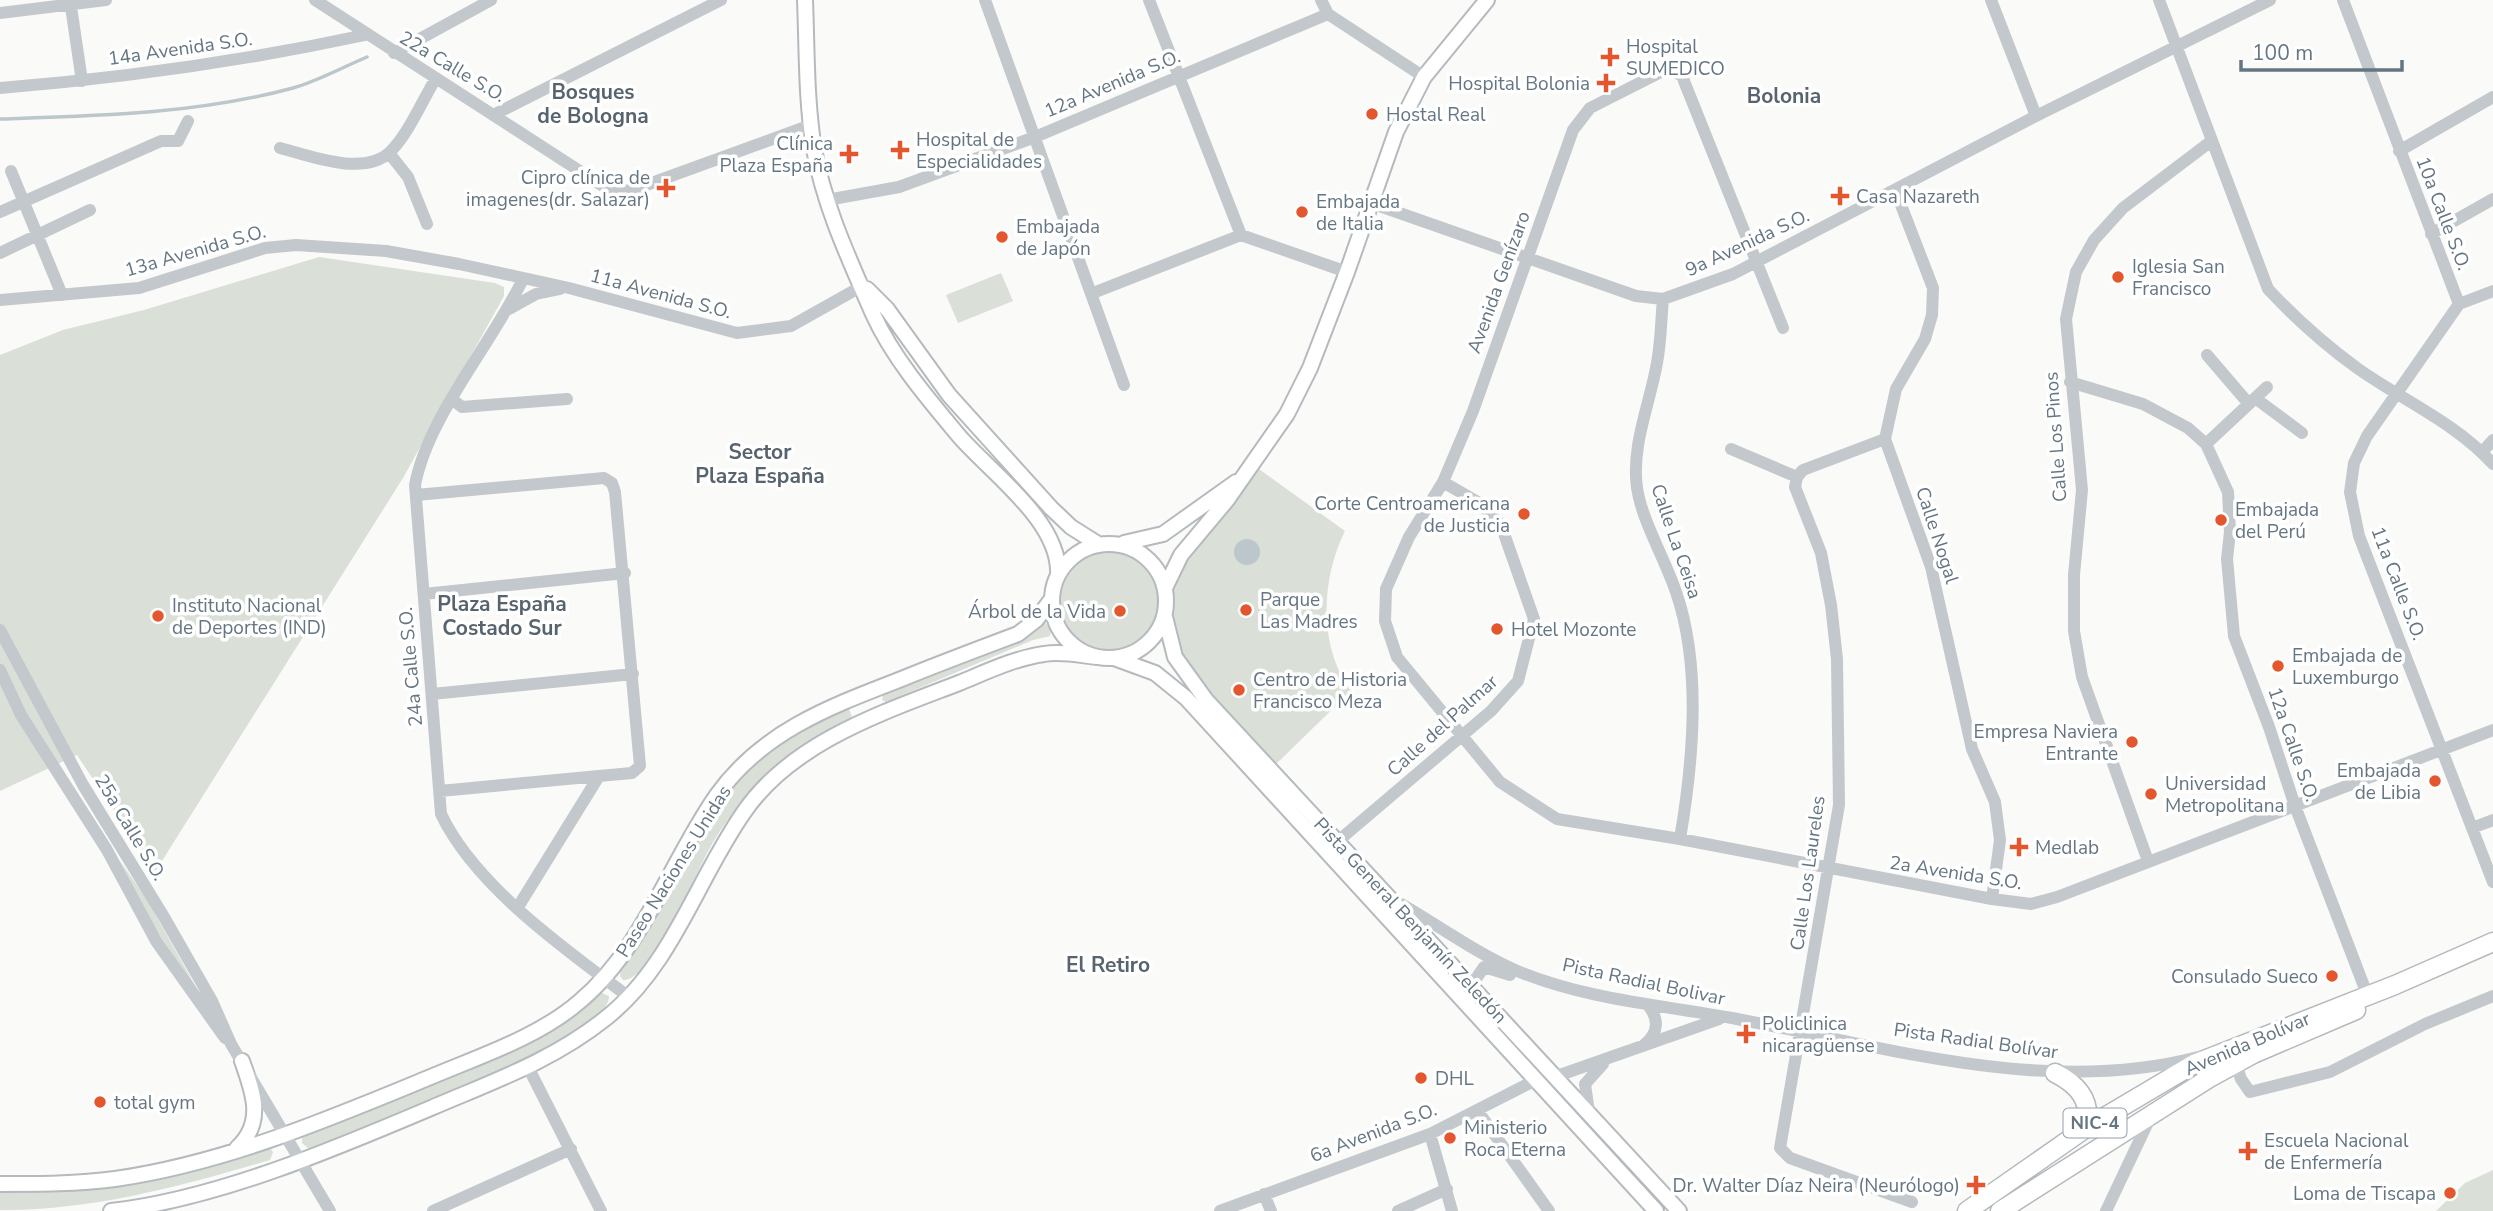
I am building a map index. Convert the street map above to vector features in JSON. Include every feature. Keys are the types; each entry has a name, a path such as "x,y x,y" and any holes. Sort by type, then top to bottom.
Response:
{"highway":[{"name":"Avenida Bolívar","path":"2000,1211 2152,1112 2228,1054 2493,942"},
{"name":"Avenida Bolívar","path":"1967,1211 2086,1128 2177,1073 2339,1017 2372,1003 2395,985"},
{"path":"2339,1017 2366,1001 2367,994"},
{"path":"2055,1073 2068,1080 2083,1095 2089,1114 2086,1128"}],"main road":[{"path":"805,0 811,125 827,200 874,315 900,359 928,397 960,436 1042,524 1057,556 1058,575 1051,600 1057,623 1066,638 1080,650 1097,657 1114,659 1135,652 1148,643 1165,617 1165,588 1159,572 1148,558 1133,547 1098,544 1074,555 1058,575"},
{"path":"1165,588 1181,555 1241,479 1287,414 1310,368 1396,132 1424,77 1487,0"},
{"path":"863,285 887,309 949,395 1051,508 1071,527 1098,544"},
{"path":"1116,544 1163,534 1241,479"},
{"name":"Paseo Naciones Unidas","path":"0,1184 52,1184 115,1179 234,1151 285,1134 516,1041 560,1017 603,978 634,938 677,858 718,794 757,752 782,732 831,706 1018,634 1036,620 1051,600"},
{"name":"Pista General Benjamín Zeledón","path":"1165,617 1175,657 1198,690 1679,1211"},
{"name":"Paseo Naciones Unidas","path":"111,1211 127,1210 301,1160 528,1067 575,1041 629,997 666,947 745,810 773,781 811,750 877,715 1029,657 1063,652 1097,657"},
{"name":"Pista General Benjamín Zeledón","path":"1114,659 1141,667 1167,681 1656,1211"},
{"path":"1241,759 1263,772 1326,839 1338,841"},
{"path":"1318,844 1327,842 1335,846 1375,890 1392,899"},
{"path":"1471,986 1469,995 1475,1006 1539,1072 1557,1076"},
{"path":"1458,996 1475,1006"},
{"path":"1498,1030 1513,1055"},
{"path":"234,1151 248,1138 255,1118 253,1093 242,1061"},
{"path":"1536,1080 1544,1079 1554,1084 1604,1137 1622,1149"}],"street":[{"path":"0,13 71,2 106,0"},
{"name":"22a Calle S.O.","path":"315,0 365,35 495,114 606,188 620,192 638,188 811,125"},
{"path":"465,0 479,9"},
{"path":"394,53 479,9 491,0"},
{"path":"495,114 721,0"},
{"path":"985,0 1124,385"},
{"path":"1149,0 1241,234"},
{"path":"1321,0 1328,14 1424,77"},
{"path":"1991,0 2036,116"},
{"path":"2159,0 2210,142 2268,289 2303,326 2482,452 2493,464"},
{"name":"9a Avenida S.O.","path":"1371,203 1636,296 1662,299 1697,289 1755,262 1896,192 2036,116 2270,0"},
{"name":"10a Calle S.O.","path":"2343,0 2459,304"},
{"path":"71,2 82,81"},
{"name":"12a Avenida S.O.","path":"827,200 899,187 1035,137 1328,14"},
{"name":"14a Avenida S.O.","path":"0,88 82,81 286,52 365,35"},
{"name":"Avenida Genízaro","path":"1462,734 1397,657 1385,621 1386,589 1409,537 1443,482 1473,411 1579,119 1590,108 1661,72 1673,71 1688,82 1755,262"},
{"path":"281,148 341,162 364,162 389,153 436,78"},
{"path":"2399,150 2493,97"},
{"path":"0,212 162,141 178,141 188,121"},
{"name":"Calle Los Pinos","path":"2148,861 2082,677 2074,631 2074,575 2081,490 2066,319 2076,272 2094,240 2123,208 2210,142"},
{"path":"389,153 408,177 427,224"},
{"path":"11,171 62,296"},
{"path":"1731,449 1797,477 1803,470 1885,439 1896,389 1925,339 1932,315 1933,288 1896,192"},
{"path":"2431,234 2493,200"},
{"path":"0,253 90,210"},
{"path":"1093,293 1241,234 1347,272"},
{"name":"13a Avenida S.O.","path":"0,300 139,288 265,248 296,245 386,251 523,279"},
{"path":"1755,262 1783,328"},
{"name":"11a Avenida S.O.","path":"523,279 569,288 737,333 791,326 863,285"},
{"name":"24a Calle S.O.","path":"523,279 509,309 424,453 415,485 442,814 454,841 480,872 517,907 629,997"},
{"path":"509,309 536,294 569,288"},
{"path":"2397,394 2459,304 2493,291"},
{"name":"Calle La Ceisa","path":"1662,299 1657,361 1636,454 1637,489 1677,594 1688,646 1692,728 1688,788 1680,839"},
{"path":"2207,355 2252,401 2302,433"},
{"name":"12a Calle S.O.","path":"2070,382 2143,404 2188,428 2206,444 2228,492 2230,532 2227,559 2234,636 2367,994"},
{"path":"2206,444 2267,387"},
{"name":"11a Calle S.O.","path":"2397,394 2367,436 2354,463 2350,492 2359,536 2493,882"},
{"path":"453,400 462,407 567,399"},
{"name":"Calle Nogal","path":"1885,439 1931,567 1972,749 1995,802 2000,840 1992,900"},
{"path":"2482,452 2493,440"},
{"name":"Calle Los Laureles","path":"1797,477 1795,487 1821,553 1831,605 1837,659 1839,805 1780,1147 1790,1158 1912,1202"},
{"path":"416,495 604,478 612,483 615,492 625,573 640,766 632,773 440,791"},
{"name":"Calle del Palmar","path":"1338,841 1491,711 1518,681 1534,619 1501,525 1481,504 1443,482"},
{"path":"424,594 625,573"},
{"name":"25a Calle S.O.","path":"0,630 3,647 207,991 231,1044 330,1211"},
{"name":"25a Calle S.O.","path":"0,670 20,715 101,840 156,941 211,1022 231,1044"},
{"path":"432,694 633,674"},
{"name":"2a Avenida S.O.","path":"1462,734 1500,782 1557,819 1680,839 1992,900 2031,904 2057,897 2493,730"},
{"path":"517,907 599,776"},
{"path":"2472,828 2493,820"},
{"name":"Pista Radial Bolivar","path":"1392,899 1514,970 1565,986 1648,1005 1730,1018"},
{"path":"1471,986 1479,971 1488,967 1530,983 1565,986"},
{"path":"2228,1054 2250,1092 2330,1072 2425,1024 2493,996"},
{"path":"1642,1046 1654,1035 1656,1027 1655,1016 1648,1005"},
{"name":"Pista Radial Bolivar","path":"1557,1076 1710,1021 1730,1018"},
{"name":"Pista Radial Bolívar","path":"1730,1018 1950,1059 2055,1073 2161,1065 2228,1054"},
{"path":"1589,1112 1585,1084 1595,1070 1613,1057"},
{"path":"528,1067 601,1211"},
{"name":"6a Avenida S.O.","path":"1220,1211 1430,1133 1536,1080"},
{"path":"1477,1110 1549,1211"},
{"path":"2106,1211 2152,1112"},
{"path":"2106,1211 2134,1124"},
{"path":"1430,1133 1452,1211"},
{"path":"433,1211 571,1149"},
{"path":"1398,1211 1447,1188"},
{"path":"1264,1194 1271,1211"}],"shaded area":[{"name":"Instituto Nacional de Deportes (IND)","path":"319,257 495,283 504,287 504,296 403,478 155,872 77,755 0,791 0,355 63,330 144,310"},
{"path":"1001,273 1013,301 958,323 946,295"},
{"name":"Parque Las Madres","path":"1252,464 1345,531 1331,570 1327,612 1333,654 1351,691 1271,769 1183,670 1165,617 1165,588"},
{"path":"1247,539 1256,543 1260,552 1256,561 1247,565 1238,561 1234,552 1238,543"},
{"path":"1109,552 1128,555 1144,566 1155,582 1158,601 1155,620 1144,636 1128,647 1109,650 1090,647 1074,636 1063,620 1060,601 1063,582 1074,566 1090,555"},
{"path":"1044,621 1051,630 1050,636 1033,640 886,702 882,700 883,695 1033,632"},
{"path":"849,709 852,717 769,775 736,810 706,855 658,947 646,965 634,976 623,980 620,976 621,967 674,870 715,807 738,779 764,753 794,731"},
{"path":"120,861 146,898 201,996 152,924"},
{"path":"597,991 609,996 599,1014 570,1035 528,1058 427,1104 314,1148 309,1149 302,1143 302,1133 525,1042"},
{"path":"268,1146 273,1152 270,1160 170,1188 69,1206 0,1210 0,1192 59,1188"},
{"path":"2493,1170 2493,1211 2436,1211 2465,1183"}],"waterway":[{"path":"0,119 147,112 257,97 302,85 367,57"}],"place":[{"name":"Hospital SUMEDICO","path":"1610,57"},
{"name":"Hospital Bolonia","path":"1606,83"},
{"name":"Hostal Real","path":"1372,114"},
{"name":"Hospital de Especialidades","path":"900,150"},
{"name":"Clínica Plaza España","path":"849,154"},
{"name":"Cipro clínica de imagenes(dr. Salazar)","path":"666,188"},
{"name":"Casa Nazareth","path":"1840,196"},
{"name":"Embajada de Italia","path":"1302,212"},
{"name":"Embajada de Japón","path":"1002,237"},
{"name":"Iglesia San Francisco","path":"2118,277"},
{"name":"Corte Centroamericana de Justicia","path":"1524,514"},
{"name":"Embajada del Perú","path":"2221,520"},
{"name":"Parque Las Madres","path":"1246,610"},
{"name":"Árbol de la Vida","path":"1120,611"},
{"name":"Instituto Nacional de Deportes (IND)","path":"158,616"},
{"name":"Hotel Mozonte","path":"1497,629"},
{"name":"Embajada de Luxemburgo","path":"2278,666"},
{"name":"Centro de Historia Francisco Meza","path":"1239,690"},
{"name":"Empresa Naviera Entrante","path":"2132,742"},
{"name":"Embajada de Libia","path":"2435,781"},
{"name":"Universidad Metropolitana","path":"2151,794"},
{"name":"Medlab","path":"2019,847"},
{"name":"Consulado Sueco","path":"2332,976"},
{"name":"Policlinica nicaragüense","path":"1746,1034"},
{"name":"DHL","path":"1421,1078"},
{"name":"total gym","path":"100,1102"},
{"name":"Ministerio Roca Eterna","path":"1450,1138"},
{"name":"Escuela Nacional de Enfermería","path":"2248,1151"},
{"name":"Dr. Walter Díaz Neira (Neurólogo)","path":"1976,1185"},
{"name":"Loma de Tiscapa","path":"2450,1193"}],"district":[{"name":"Bolonia","path":"1784,96"},
{"name":"Bosques de Bologna","path":"593,104"},
{"name":"Sector Plaza España","path":"760,464"},
{"name":"Plaza España Costado Sur","path":"502,616"},
{"name":"El Retiro","path":"1108,965"}]}
